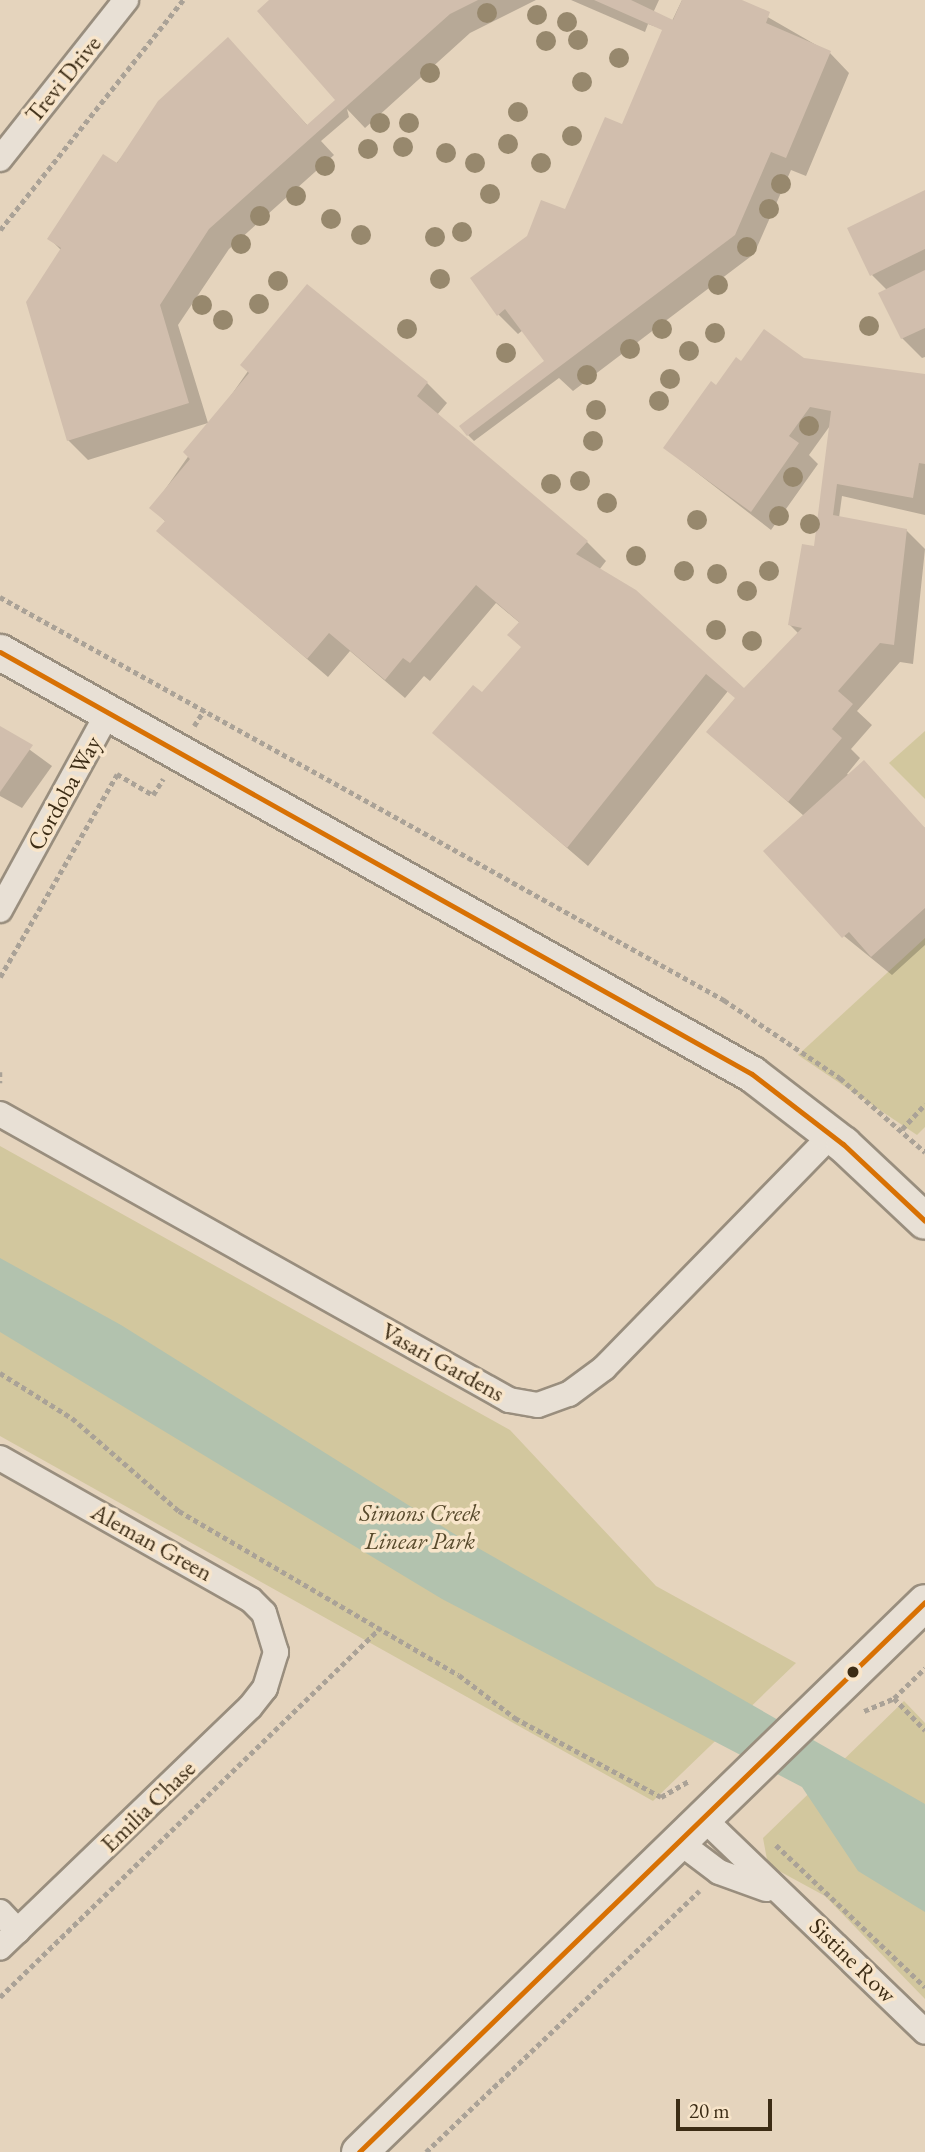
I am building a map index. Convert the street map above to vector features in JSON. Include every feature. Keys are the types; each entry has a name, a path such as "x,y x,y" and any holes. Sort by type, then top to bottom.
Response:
{"street":[{"name":"Trevi Drive","path":"0,159 127,0"},
{"path":"0,652 706,1046 831,1135 925,1221"},
{"name":"Cordoba Way","path":"0,910 108,713"},
{"name":"Vasari Gardens","path":"0,1114 509,1400 538,1405 569,1394 604,1368 831,1135"},
{"name":"Aleman Green","path":"0,1458 251,1600 264,1613 276,1652"},
{"path":"359,2152 925,1602"},
{"name":"Emilia Chase","path":"0,1948 250,1707 265,1688 276,1652"},
{"name":"Sistine Row","path":"722,1799 729,1865"},
{"name":"Sistine Row","path":"678,1841 729,1865 777,1893 818,1923 925,2032"},
{"path":"0,1912 18,1931"}],"path":[{"path":"0,230 183,0"},
{"path":"0,597 724,1000 840,1078 902,1129 925,1152"},
{"path":"0,977 117,774 153,795 204,710"},
{"path":"0,1072 0,1083"},
{"path":"902,1129 925,1104"},
{"path":"0,1373 72,1418 179,1511 380,1628 515,1718 661,1797 708,1776 722,1799"},
{"path":"0,1997 380,1628"},
{"path":"852,1714 894,1698 925,1668"},
{"path":"894,1698 925,1730"},
{"path":"426,2152 729,1865 760,1832 816,1877 925,1986"}],"green space":[{"path":"925,731 925,799 889,763"},
{"path":"925,938 925,1127 917,1135 798,1055"},
{"name":"Simons Creek Linear Park","path":"0,1146 510,1430 656,1586 796,1663 653,1801 0,1436"},
{"path":"904,1701 925,1723 925,1999 825,1896 768,1865 763,1838"}],"shaded area":[{"path":"0,1258 121,1325 464,1540 925,1804 925,1912 858,1871 802,1787 442,1599 0,1332"}],"building":[{"path":"269,0 478,0 450,14 209,229 160,305 189,403 67,441 26,302 61,248 47,239 103,154 117,163 158,101 228,37 307,125 335,100 257,11"},
{"path":"594,0 631,0 673,20 682,0 742,0 770,12 766,23 831,51 786,158 771,152 735,235 467,436 459,426 544,361 505,309 497,316 470,278 527,236 541,200 565,209 605,117 622,124 662,30"},
{"path":"925,190 925,249 870,276 847,228"},
{"path":"925,270 925,328 901,339 878,293"},
{"path":"307,284 428,382 417,396 588,541 576,554 636,590 744,688 802,628 788,625 802,544 814,546 831,411 810,407 789,436 799,443 751,512 663,448 711,381 716,385 736,357 741,361 764,329 804,358 925,374 925,464 919,463 913,498 837,484 833,515 907,529 894,645 880,643 838,691 853,704 832,729 842,738 788,802 706,732 735,698 706,674 567,848 432,733 473,685 482,692 521,647 507,635 519,622 476,585 410,663 403,658 385,680 329,633 307,659 156,531 165,521 149,508 190,459 183,452 249,373 240,365"},
{"path":"0,726 33,745 0,792"},
{"path":"864,760 925,828 925,908 871,957 849,932 842,938 763,851"}],"transit line":[{"path":"0,652 752,1074 843,1144 925,1221"},
{"path":"359,2152 925,1602"}]}
